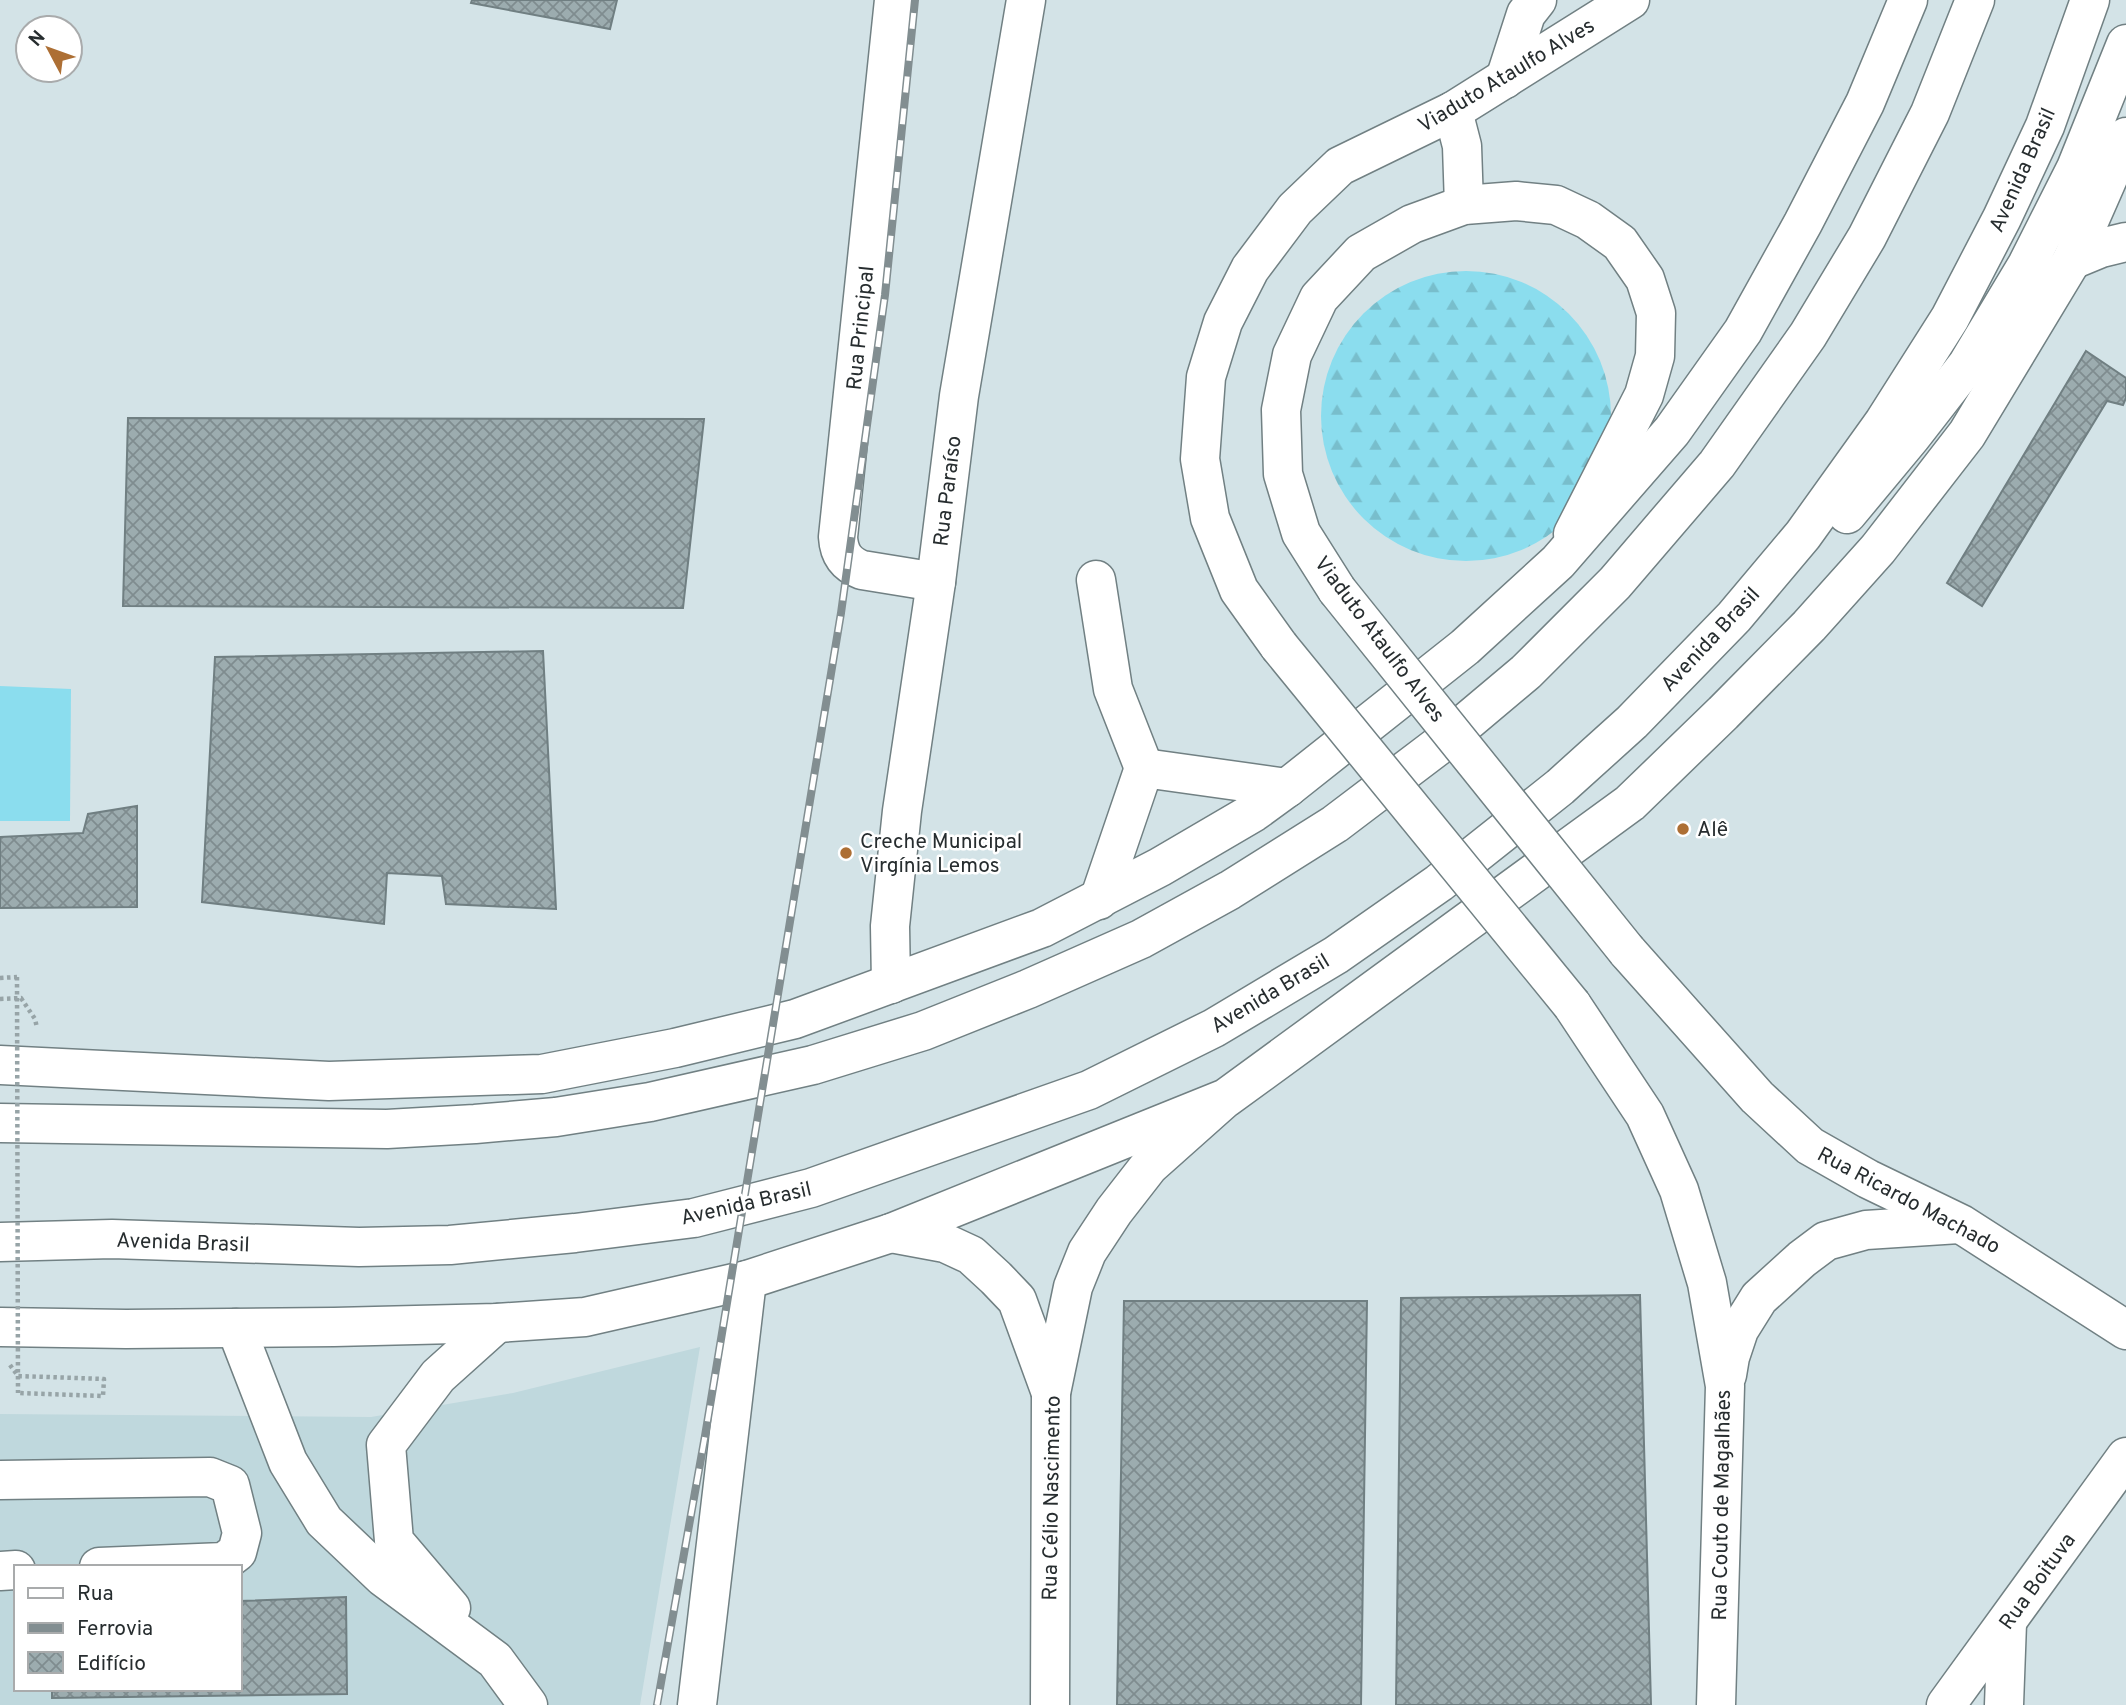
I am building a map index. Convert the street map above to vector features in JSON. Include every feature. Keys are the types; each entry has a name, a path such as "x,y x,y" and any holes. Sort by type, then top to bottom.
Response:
{"main road":[{"name":"Rua Principal","path":"894,0 838,537 839,549 852,566 936,582"},
{"name":"Rua Paraíso","path":"891,984 890,926 902,811 936,582 959,396 1026,0"},
{"path":"1505,79 1526,14 1537,0"},
{"name":"Viaduto Ataulfo Alves","path":"1572,1005 1279,646 1239,590 1210,519 1200,459 1206,377 1223,322 1250,269 1295,209 1340,166 1453,111 1630,0"},
{"path":"0,1065 329,1081 542,1074 675,1048 795,1019 1042,928 1099,900 1254,812 1287,788 1465,647 1558,562 1671,431 1743,331 1865,103 1909,0"},
{"path":"0,1123 387,1129 475,1125 556,1117 650,1101 813,1065 923,1031 1028,989 1141,939 1219,896 1335,824 1438,746 1526,673 1615,583 1708,474 1808,335 1867,237 1930,113 1975,0"},
{"name":"Avenida Brasil","path":"0,1242 112,1239 359,1247 450,1245 694,1218 811,1188 1089,1090 1214,1028 1336,955 1439,883 1560,787 1632,722 1734,617 1795,545 1891,411 1950,318 2002,218 2045,126 2090,0"},
{"path":"1632,722 1834,529 1967,365 2027,265 2076,168 2126,44"},
{"path":"1453,111 1462,146 1464,205"},
{"path":"0,1327 236,1328 497,1323 585,1317 747,1280 891,1233 1226,1098 1630,803 1809,626 1878,549 1967,434 2072,260 2126,137"},
{"name":"Viaduto Ataulfo Alves","path":"1558,562 1644,395 1655,356 1656,313 1645,279 1620,243 1588,220 1556,205 1516,201 1464,205 1412,224 1361,253 1319,298 1292,355 1281,410 1283,474 1301,533 1338,590 1628,951"},
{"path":"2072,260 2101,248 2126,242"},
{"path":"1096,580 1113,690 1144,768 1099,900"},
{"path":"1144,768 1287,788"},
{"name":"Rua Ricardo Machado","path":"1628,951 1756,1097 1810,1146 1868,1179 1961,1224 2126,1330"},
{"name":"Rua Couto de Magalhães","path":"1572,1005 1645,1115 1679,1190 1707,1283 1725,1386 1716,1705"},
{"name":"Rua Célio Nascimento","path":"1050,1705 1051,1393 1073,1287 1087,1252 1149,1166 1226,1098"},
{"path":"1725,1386 1730,1357 1748,1313 1759,1298 1826,1241 1866,1230 1961,1224"},
{"path":"891,1233 945,1243 971,1255 996,1278 1017,1300 1051,1393"},
{"path":"2039,1273 2073,1286 2126,1295"},
{"path":"697,1705 747,1280"},
{"path":"497,1323 438,1376 386,1445 394,1541 495,1660 528,1705"},
{"path":"236,1328 288,1462 324,1521 383,1577 495,1660"},
{"name":"Rua Boituva","path":"1946,1705 2126,1457"},
{"path":"0,1480 210,1477 230,1485 242,1533 237,1552 224,1562 149,1565"},
{"path":"2004,1705 2007,1623"}],"path":[{"path":"0,978 17,977 18,1393 103,1396 104,1379 18,1376 10,1365"},
{"path":"0,999 21,998 35,1019 46,1068"}],"shaded area":[{"path":"700,1347 640,1705 0,1705 0,1414 371,1417 513,1393"}],"green space":[{"path":"1466,271 1494,274 1521,282 1547,295 1569,313 1587,335 1600,361 1608,388 1611,416 1608,444 1600,471 1587,497 1569,519 1547,537 1521,550 1494,558 1466,561 1438,558 1411,550 1385,537 1363,519 1345,497 1332,471 1324,444 1321,416 1324,388 1332,361 1345,335 1363,313 1385,295 1411,282 1438,274"},
{"path":"0,686 71,689 70,821 0,821"}],"building":[{"path":"472,0 617,0 610,29 471,3"},
{"path":"2086,351 2126,378 2126,398 2123,405 2107,401 1982,606 1947,583"},
{"path":"128,418 704,419 683,608 123,606"},
{"path":"543,651 556,909 446,904 442,876 387,873 384,924 202,902 215,657"},
{"path":"137,806 137,907 0,908 0,837 83,833 88,814"},
{"path":"1640,1295 1651,1705 1396,1705 1401,1298"},
{"path":"1124,1301 1367,1301 1361,1705 1117,1705"},
{"path":"346,1597 347,1694 52,1698 52,1691 242,1691 242,1601"}],"railway":[{"path":"657,1705 705,1436 841,613 885,295 915,0"}],"place":[{"name":"Alê","path":"1683,829"},
{"name":"Creche Municipal Virgínia Lemos","path":"846,853"}]}
